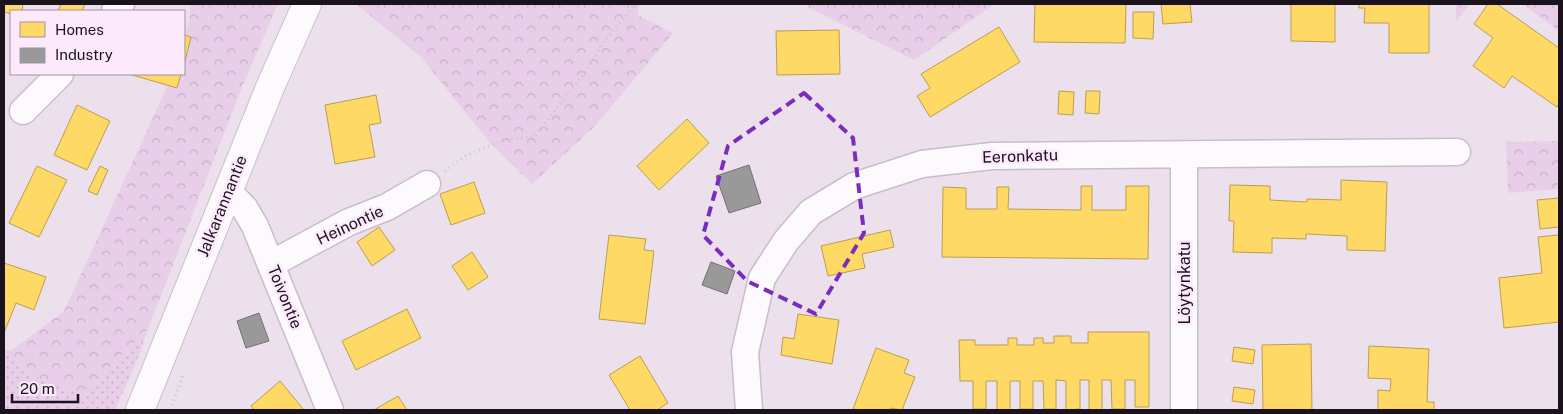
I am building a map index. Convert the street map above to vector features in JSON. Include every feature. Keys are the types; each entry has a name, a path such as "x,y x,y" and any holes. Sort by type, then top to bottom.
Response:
{"main road":[{"name":"Jalkarannantie","path":"140,410 270,85 307,4"}],"street":[{"path":"23,111 59,75"},
{"name":"Eeronkatu","path":"749,410 745,352 762,278 786,241 811,212 854,186 922,164 992,156 1457,152"},
{"name":"Löytynkatu","path":"1184,155 1184,410"},
{"name":"Heinontie","path":"271,264 349,222 387,207 427,184"},
{"name":"Toivontie","path":"228,191 245,209 255,226 330,410"}],"path":[{"path":"427,184 465,156 505,139 534,137 582,77 603,43 634,4"}],"highlighted area":[{"path":"804,93 853,138 864,233 816,314 747,281 703,235 728,146"}],"green space":[{"path":"190,4 278,4 242,87 148,329 81,395 22,372 11,351 64,311 173,75 185,75 185,36 190,17"},
{"path":"356,4 639,4 638,15 673,33 595,126 532,184 490,143 420,56"},
{"path":"807,4 995,4 914,60 807,7"},
{"path":"1456,4 1470,4 1456,21"},
{"path":"1523,4 1559,4 1559,31"},
{"path":"1559,141 1559,189 1508,193 1506,142"},
{"path":"148,329 138,358 115,410 4,410 4,349 11,351 23,372 81,395"}],"building: Homes":[{"path":"4,4 23,4 22,10 10,10 10,14 4,12"},
{"path":"61,4 85,4 82,10 58,10"},
{"path":"1035,4 1126,4 1125,43 1034,42"},
{"path":"1161,4 1190,4 1192,22 1163,24"},
{"path":"1291,4 1335,4 1335,42 1291,41"},
{"path":"1359,4 1429,4 1429,53 1389,53 1389,23 1364,23 1365,8 1359,8"},
{"path":"1488,4 1497,4 1559,48 1559,103 1557,107 1512,76 1504,88 1473,66 1493,38 1474,24"},
{"path":"1133,12 1154,12 1153,39 1133,38"},
{"path":"999,27 1020,62 930,117 917,96 930,88 921,74"},
{"path":"839,30 840,74 777,75 776,31"},
{"path":"185,35 191,37 185,61"},
{"path":"132,75 181,75 177,88"},
{"path":"1059,91 1074,92 1073,115 1058,114"},
{"path":"1086,91 1100,91 1099,114 1085,113"},
{"path":"376,95 381,123 369,125 375,157 335,164 325,105"},
{"path":"77,105 110,121 87,170 54,155"},
{"path":"687,119 709,143 659,190 637,166"},
{"path":"37,166 67,180 39,237 9,223"},
{"path":"100,166 108,170 97,195 88,191"},
{"path":"1341,180 1387,182 1385,251 1347,250 1347,236 1306,234 1306,239 1272,238 1272,253 1233,252 1234,221 1229,221 1230,185 1270,186 1270,200 1307,202 1307,199 1341,200"},
{"path":"474,182 485,213 451,225 440,194"},
{"path":"1081,186 1092,186 1092,210 1126,210 1126,186 1149,186 1148,259 942,257 943,187 966,188 966,209 997,209 997,187 1009,187 1008,209 1081,210"},
{"path":"1559,198 1559,227 1540,229 1537,200"},
{"path":"379,227 395,250 372,266 357,242"},
{"path":"890,230 894,247 862,254 865,268 828,276 821,246"},
{"path":"609,235 646,239 644,250 654,251 645,324 599,319"},
{"path":"1559,235 1559,322 1504,328 1499,278 1542,273 1538,237"},
{"path":"472,252 488,277 468,290 452,266"},
{"path":"4,263 46,277 34,310 16,303 4,333"},
{"path":"407,309 421,338 356,370 342,341"},
{"path":"798,314 839,320 832,364 781,355 783,337 794,339"},
{"path":"1088,332 1149,332 1149,407 1135,407 1135,380 1125,380 1125,409 1112,409 1111,380 1102,380 1102,410 1089,410 1089,380 1080,380 1080,409 1066,410 1066,381 1056,380 1056,409 1044,409 1043,381 1033,381 1033,409 1020,409 1020,381 1010,381 1010,410 997,410 997,381 986,381 986,409 973,409 973,381 960,381 959,340 975,340 975,345 1008,345 1008,338 1017,338 1017,345 1034,345 1034,338 1043,338 1043,343 1054,343 1054,336 1071,336 1071,343 1088,343"},
{"path":"1311,344 1312,410 1263,410 1262,345"},
{"path":"1369,346 1429,349 1427,402 1434,402 1434,410 1378,410 1378,390 1390,391 1391,379 1368,378"},
{"path":"1234,347 1255,350 1253,364 1232,361"},
{"path":"876,348 909,360 904,373 915,377 902,410 890,408 889,410 853,409"},
{"path":"640,356 668,403 657,410 630,410 609,375"},
{"path":"280,381 304,410 254,410 251,406"},
{"path":"1234,387 1255,390 1253,404 1232,401"},
{"path":"398,396 407,410 374,410"}],"building: Industry":[{"path":"749,165 761,203 729,213 716,176"},
{"path":"711,262 735,271 727,294 702,285"},
{"path":"259,313 269,341 246,348 237,321"}]}
